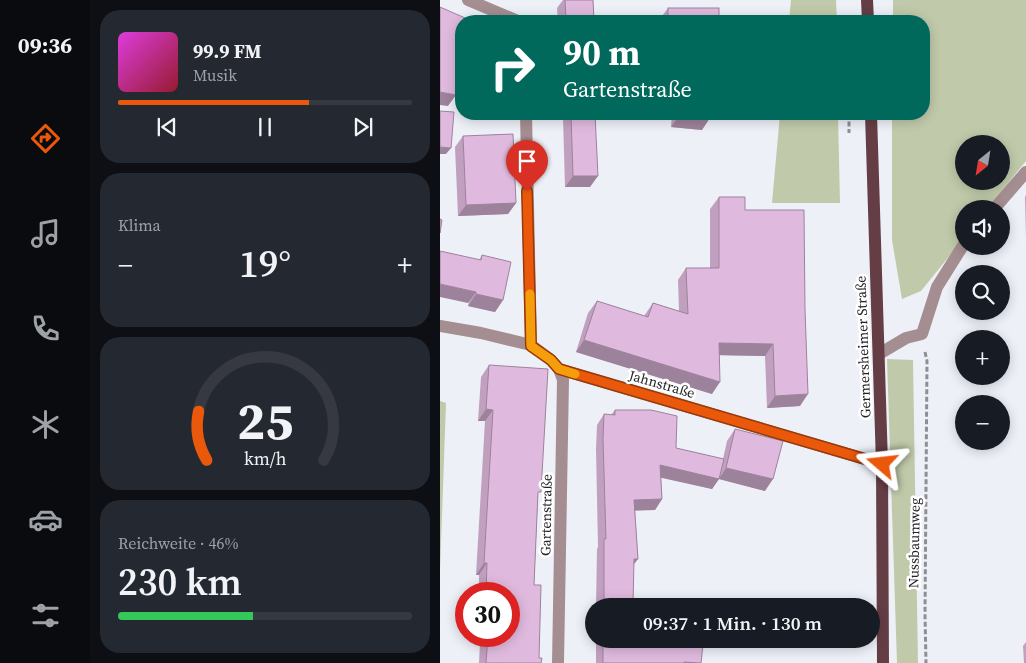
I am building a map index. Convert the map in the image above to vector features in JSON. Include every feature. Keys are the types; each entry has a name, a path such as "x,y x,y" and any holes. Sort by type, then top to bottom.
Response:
{"main road":[{"path":"867,0 868,15"},
{"name":"Germersheimer Straße","path":"871,120 882,464 883,663"}],"street":[{"path":"468,0 504,15"},
{"path":"526,120 531,346"},
{"path":"1002,200 1026,172"},
{"path":"879,354 906,338 922,334 937,287 957,255"},
{"name":"Jahnstraße","path":"440,326 481,333 531,346 551,360 559,369 882,464"},
{"name":"Gartenstraße","path":"558,663 563,380 559,369"}],"path":[{"name":"Nussbaumweg","path":"922,334 927,361 926,663"}],"green space":[{"path":"791,0 836,0 837,15 790,15"},
{"path":"893,0 1026,0 1026,161 1010,181 1010,135 955,135 955,190 1002,190 994,200 955,200 955,249 921,291 902,299 892,240 892,120 930,120 930,15 893,15"},
{"path":"779,120 838,120 840,203 772,203"},
{"path":"887,359 913,360 918,663 897,663"},
{"path":"440,401 446,403 440,572"}],"building":[{"path":"565,0 593,0 594,15 566,15"},
{"path":"440,7 458,15 455,15 455,95 440,92"},
{"path":"668,8 719,8 719,15 668,15"},
{"path":"440,111 454,112 451,148 440,147"},
{"path":"571,120 595,120 598,176 573,176"},
{"path":"513,134 516,203 466,205 463,136"},
{"path":"719,197 745,197 745,210 804,210 808,394 775,396 773,344 719,343 720,382 584,340 597,301 648,317 653,303 688,314 686,268 719,268"},
{"path":"440,251 481,260 482,255 511,262 503,300 440,284"},
{"path":"489,365 548,369 541,492 538,492 534,585 541,585 539,658 542,658 541,663 486,663 487,647 520,647 520,582 486,582 487,563 484,563 493,410 486,409"},
{"path":"615,410 651,410 677,416 676,448 724,459 719,479 660,465 662,499 634,500 638,559 634,559 633,598 604,598 604,539 606,539 604,414 615,415"},
{"path":"735,429 783,441 773,479 726,468"},
{"path":"603,648 703,648 701,663 603,663"}],"slow traffic":[{"path":"530,294 531,346 551,360 559,369 575,374"}],"route":[{"path":"527,191 531,346 551,360 559,369 882,464"}]}
